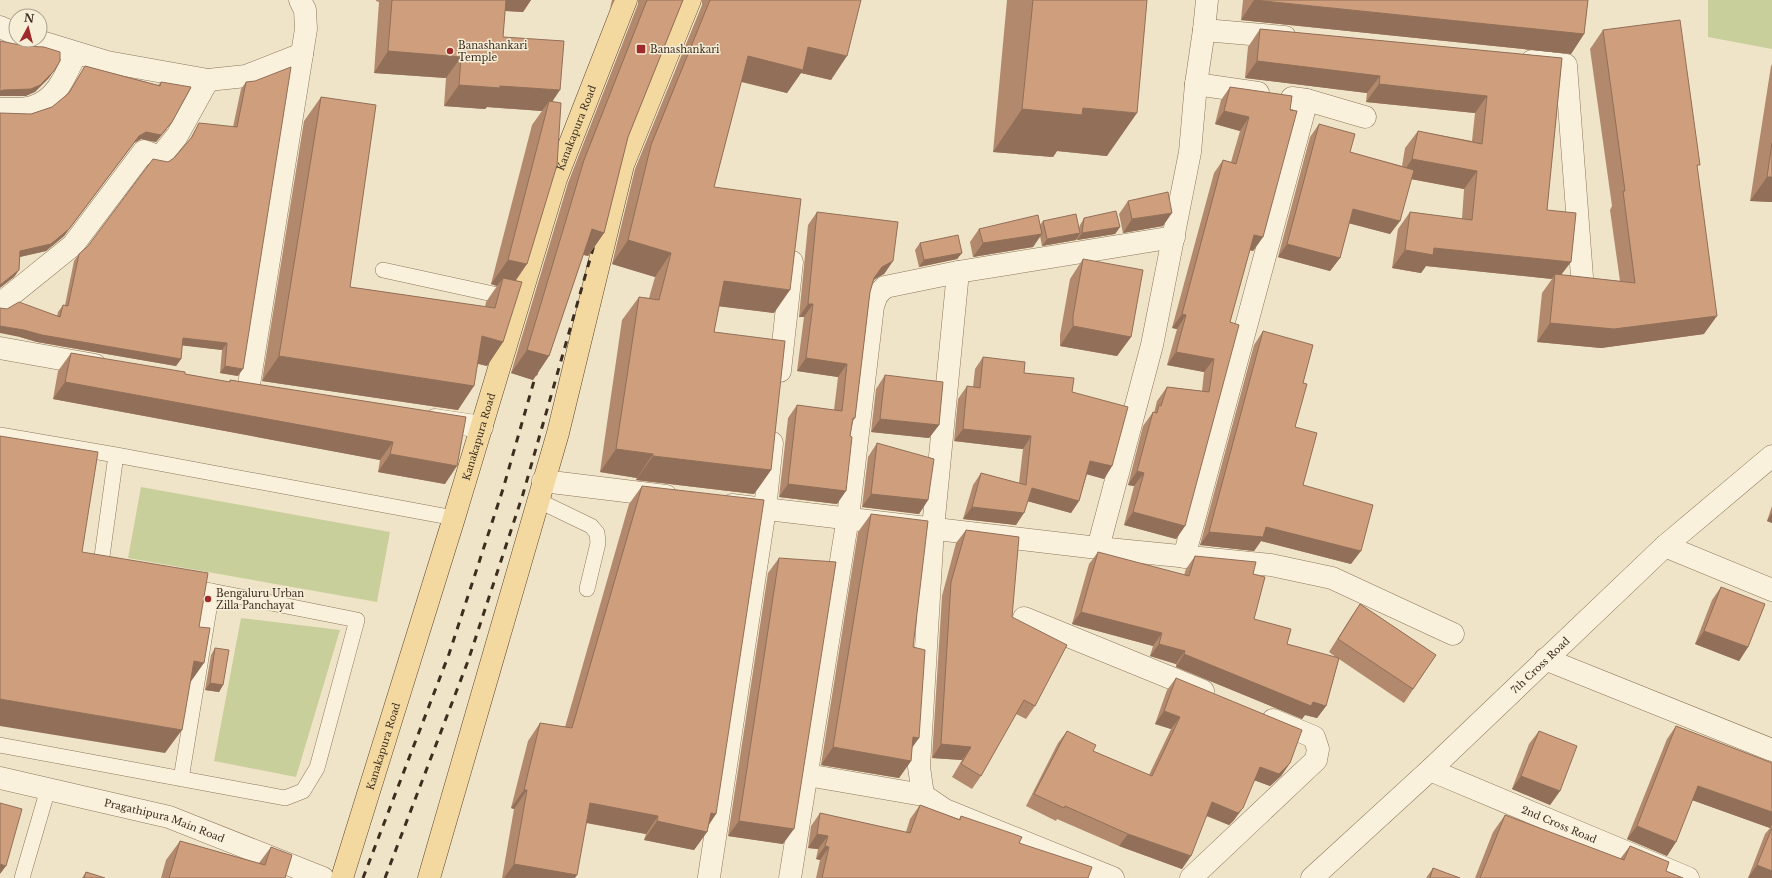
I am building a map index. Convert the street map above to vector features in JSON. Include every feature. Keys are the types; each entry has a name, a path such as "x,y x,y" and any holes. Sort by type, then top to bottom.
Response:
{"main road":[{"name":"Kanakapura Road","path":"342,878 482,427 556,179 626,0"},
{"path":"429,878 540,490 558,433 623,165 690,0"}],"street":[{"path":"225,387 257,393 306,29 305,10 300,0"},
{"path":"1098,548 1152,345 1174,237 1190,152 1206,0"},
{"path":"1204,30 1307,40"},
{"path":"48,44 106,62 208,80 246,76 302,54"},
{"path":"0,109 32,107 54,94 65,77 76,53"},
{"path":"1511,59 1566,65 1582,277"},
{"path":"0,304 73,245 144,150 160,157 178,136 208,80"},
{"path":"1196,84 1307,100 1365,118"},
{"path":"1184,557 1307,100"},
{"path":"790,878 848,518 873,306 877,295 885,287 958,272 1174,237"},
{"path":"778,391 794,241"},
{"path":"922,795 919,767 933,528 958,272"},
{"path":"0,348 114,368"},
{"path":"413,417 482,427"},
{"path":"710,878 764,509 774,422"},
{"name":"7th Cross Road","path":"1312,878 1430,770 1665,546 1772,456"},
{"path":"540,490 685,499"},
{"path":"709,502 1098,548 1271,565 1332,578 1453,634"},
{"path":"1665,546 1772,590"},
{"path":"1024,618 1220,698"},
{"path":"1545,659 1772,750"},
{"path":"1191,878 1316,760 1318,749 1314,737 1256,713"},
{"name":"2nd Cross Road","path":"1430,770 1688,878"},
{"path":"807,775 922,795 945,810 1113,878"},
{"name":"Pragathipura Main Road","path":"0,778 168,817 323,878"}],"lane":[{"path":"383,270 520,300"},
{"path":"0,435 116,454 454,518"},
{"path":"115,574 100,571 116,454"},
{"path":"540,490 591,526 597,533 598,543 587,589"},
{"path":"0,745 285,798 304,791 318,768 357,620 175,584"},
{"path":"182,779 212,591"},
{"path":"22,878 48,789"}],"green space":[{"path":"1708,0 1772,0 1772,49 1708,37"},
{"path":"141,487 390,532 377,602 128,558"},
{"path":"241,618 340,630 296,777 214,761"}],"building":[{"path":"392,0 506,0 503,37 564,41 560,90 459,85 461,57 388,51"},
{"path":"647,0 683,0 628,137 604,233 592,229 549,356 527,350 584,160"},
{"path":"710,0 861,0 847,56 808,47 803,70 748,56 714,187 801,199 790,290 724,281 714,332 785,341 771,470 653,456 653,454 616,449 639,297 659,300 671,253 628,240 651,145"},
{"path":"1033,0 1147,0 1137,113 1083,108 1082,115 1022,109"},
{"path":"1254,0 1588,0 1584,34"},
{"path":"1680,20 1700,165 1697,165 1717,316 1614,329 1550,323 1555,274 1635,283 1623,191 1625,191 1603,30"},
{"path":"1260,29 1562,58 1547,210 1576,213 1571,262 1434,248 1433,255 1405,250 1410,212 1472,220 1477,171 1412,159 1418,131 1482,144 1487,96 1379,84 1380,76 1257,61"},
{"path":"0,41 8,43 8,48 47,48 60,52 60,61 54,71 40,85 31,89 0,91"},
{"path":"85,66 160,86 161,82 191,87 172,122 161,135 146,132 139,136 69,229 51,244 20,251 19,270 0,285 0,113 31,114 52,107 69,93"},
{"path":"291,67 243,369 225,366 227,343 183,338 181,359 42,335 0,326 0,308 7,309 19,302 60,317 63,305 68,306 79,254 88,246 153,159 168,162 174,158 192,137 199,123 237,127 246,82 255,81"},
{"path":"1230,87 1292,96 1290,110 1297,111 1263,237 1254,235 1230,322 1239,325 1185,526 1133,512 1144,473 1137,471 1153,412 1157,413 1159,405 1161,406 1167,387 1209,392 1214,359 1176,352 1186,315 1182,314 1223,160 1236,164 1249,117 1224,111"},
{"path":"321,97 376,105 350,287 495,308 503,278 522,282 503,342 482,336 474,386 279,356"},
{"path":"549,101 561,103 557,165 527,264 508,260"},
{"path":"1319,124 1355,134 1350,152 1414,170 1400,221 1353,209 1340,258 1287,244"},
{"path":"1772,143 1772,177 1767,177"},
{"path":"1168,192 1172,213 1132,219 1128,201"},
{"path":"1116,211 1120,227 1082,233 1084,218"},
{"path":"817,212 898,222 893,261 882,267 874,278 870,292 855,418 853,418 850,436 852,437 846,491 788,484 797,405 842,411 847,364 806,358 813,304 808,304"},
{"path":"1076,214 1080,233 1047,239 1043,221"},
{"path":"1038,215 1042,234 983,243 979,229"},
{"path":"958,235 962,253 924,260 920,243"},
{"path":"1083,259 1143,270 1131,337 1073,326 1073,316"},
{"path":"1263,331 1313,345 1303,383 1307,384 1295,427 1317,433 1303,485 1373,505 1361,551 1266,527 1263,537 1209,532"},
{"path":"71,353 185,372 185,374 230,382 230,380 466,417 457,466 390,454 393,442 65,382"},
{"path":"983,357 1025,362 1024,373 1074,378 1072,392 1128,407 1112,466 1090,461 1079,501 1032,488 1024,513 972,507 981,473 1026,485 1031,436 963,429 967,386 980,388"},
{"path":"885,375 943,382 939,425 880,419"},
{"path":"0,436 98,452 82,552 208,573 199,627 210,628 204,663 194,661 182,730 0,699"},
{"path":"877,443 934,459 928,500 871,494"},
{"path":"642,486 764,500 716,814 711,813 707,832 657,821 658,816 590,803 577,875 514,864 527,790 524,790 540,723 572,728"},
{"path":"871,514 928,521 913,647 925,650 919,738 913,737 911,761 833,747"},
{"path":"966,530 1019,537 1012,617 1067,645 1035,706 1024,700 981,776 961,764 971,747 941,744 951,582"},
{"path":"1098,552 1189,576 1195,556 1256,562 1253,574 1265,577 1254,619 1291,629 1287,644 1339,658 1326,706 1313,702 1311,706 1184,654 1185,651 1159,644 1162,633 1081,612"},
{"path":"779,558 836,562 794,829 739,821"},
{"path":"1721,587 1765,604 1748,647 1704,631"},
{"path":"1360,604 1436,655 1413,689 1338,639"},
{"path":"215,648 229,650 223,685 210,683"},
{"path":"1176,678 1302,730 1290,763 1279,774 1260,767 1243,808 1238,813 1212,802 1191,856 1128,834 1034,794 1067,731 1096,745 1093,751 1152,776 1180,717 1164,711"},
{"path":"1676,726 1772,763 1772,812 1698,786 1676,842 1637,826"},
{"path":"1539,731 1577,746 1560,791 1521,776"},
{"path":"0,803 22,809 6,866 0,864"},
{"path":"920,805 960,820 961,816 1011,833 1022,837 1019,843 1092,867 1088,878 822,878 829,847 825,846 828,836 817,834 820,813 910,833"},
{"path":"1505,815 1624,860 1630,846 1669,862 1666,871 1683,878 1480,878"},
{"path":"1772,828 1772,871 1757,865"},
{"path":"180,841 265,865 271,847 292,855 285,878 169,878"},
{"path":"1433,868 1460,878 1430,878"},
{"path":"86,872 105,878 84,878"}],"railway":[{"path":"385,878 468,661 523,494 596,238"},
{"path":"363,878 449,654 503,489 538,367"}],"place":[{"name":"Banashankari","path":"641,49"},
{"name":"Banashankari Temple","path":"450,51"},
{"name":"Bengaluru Urban Zilla Panchayat","path":"208,599"}]}
